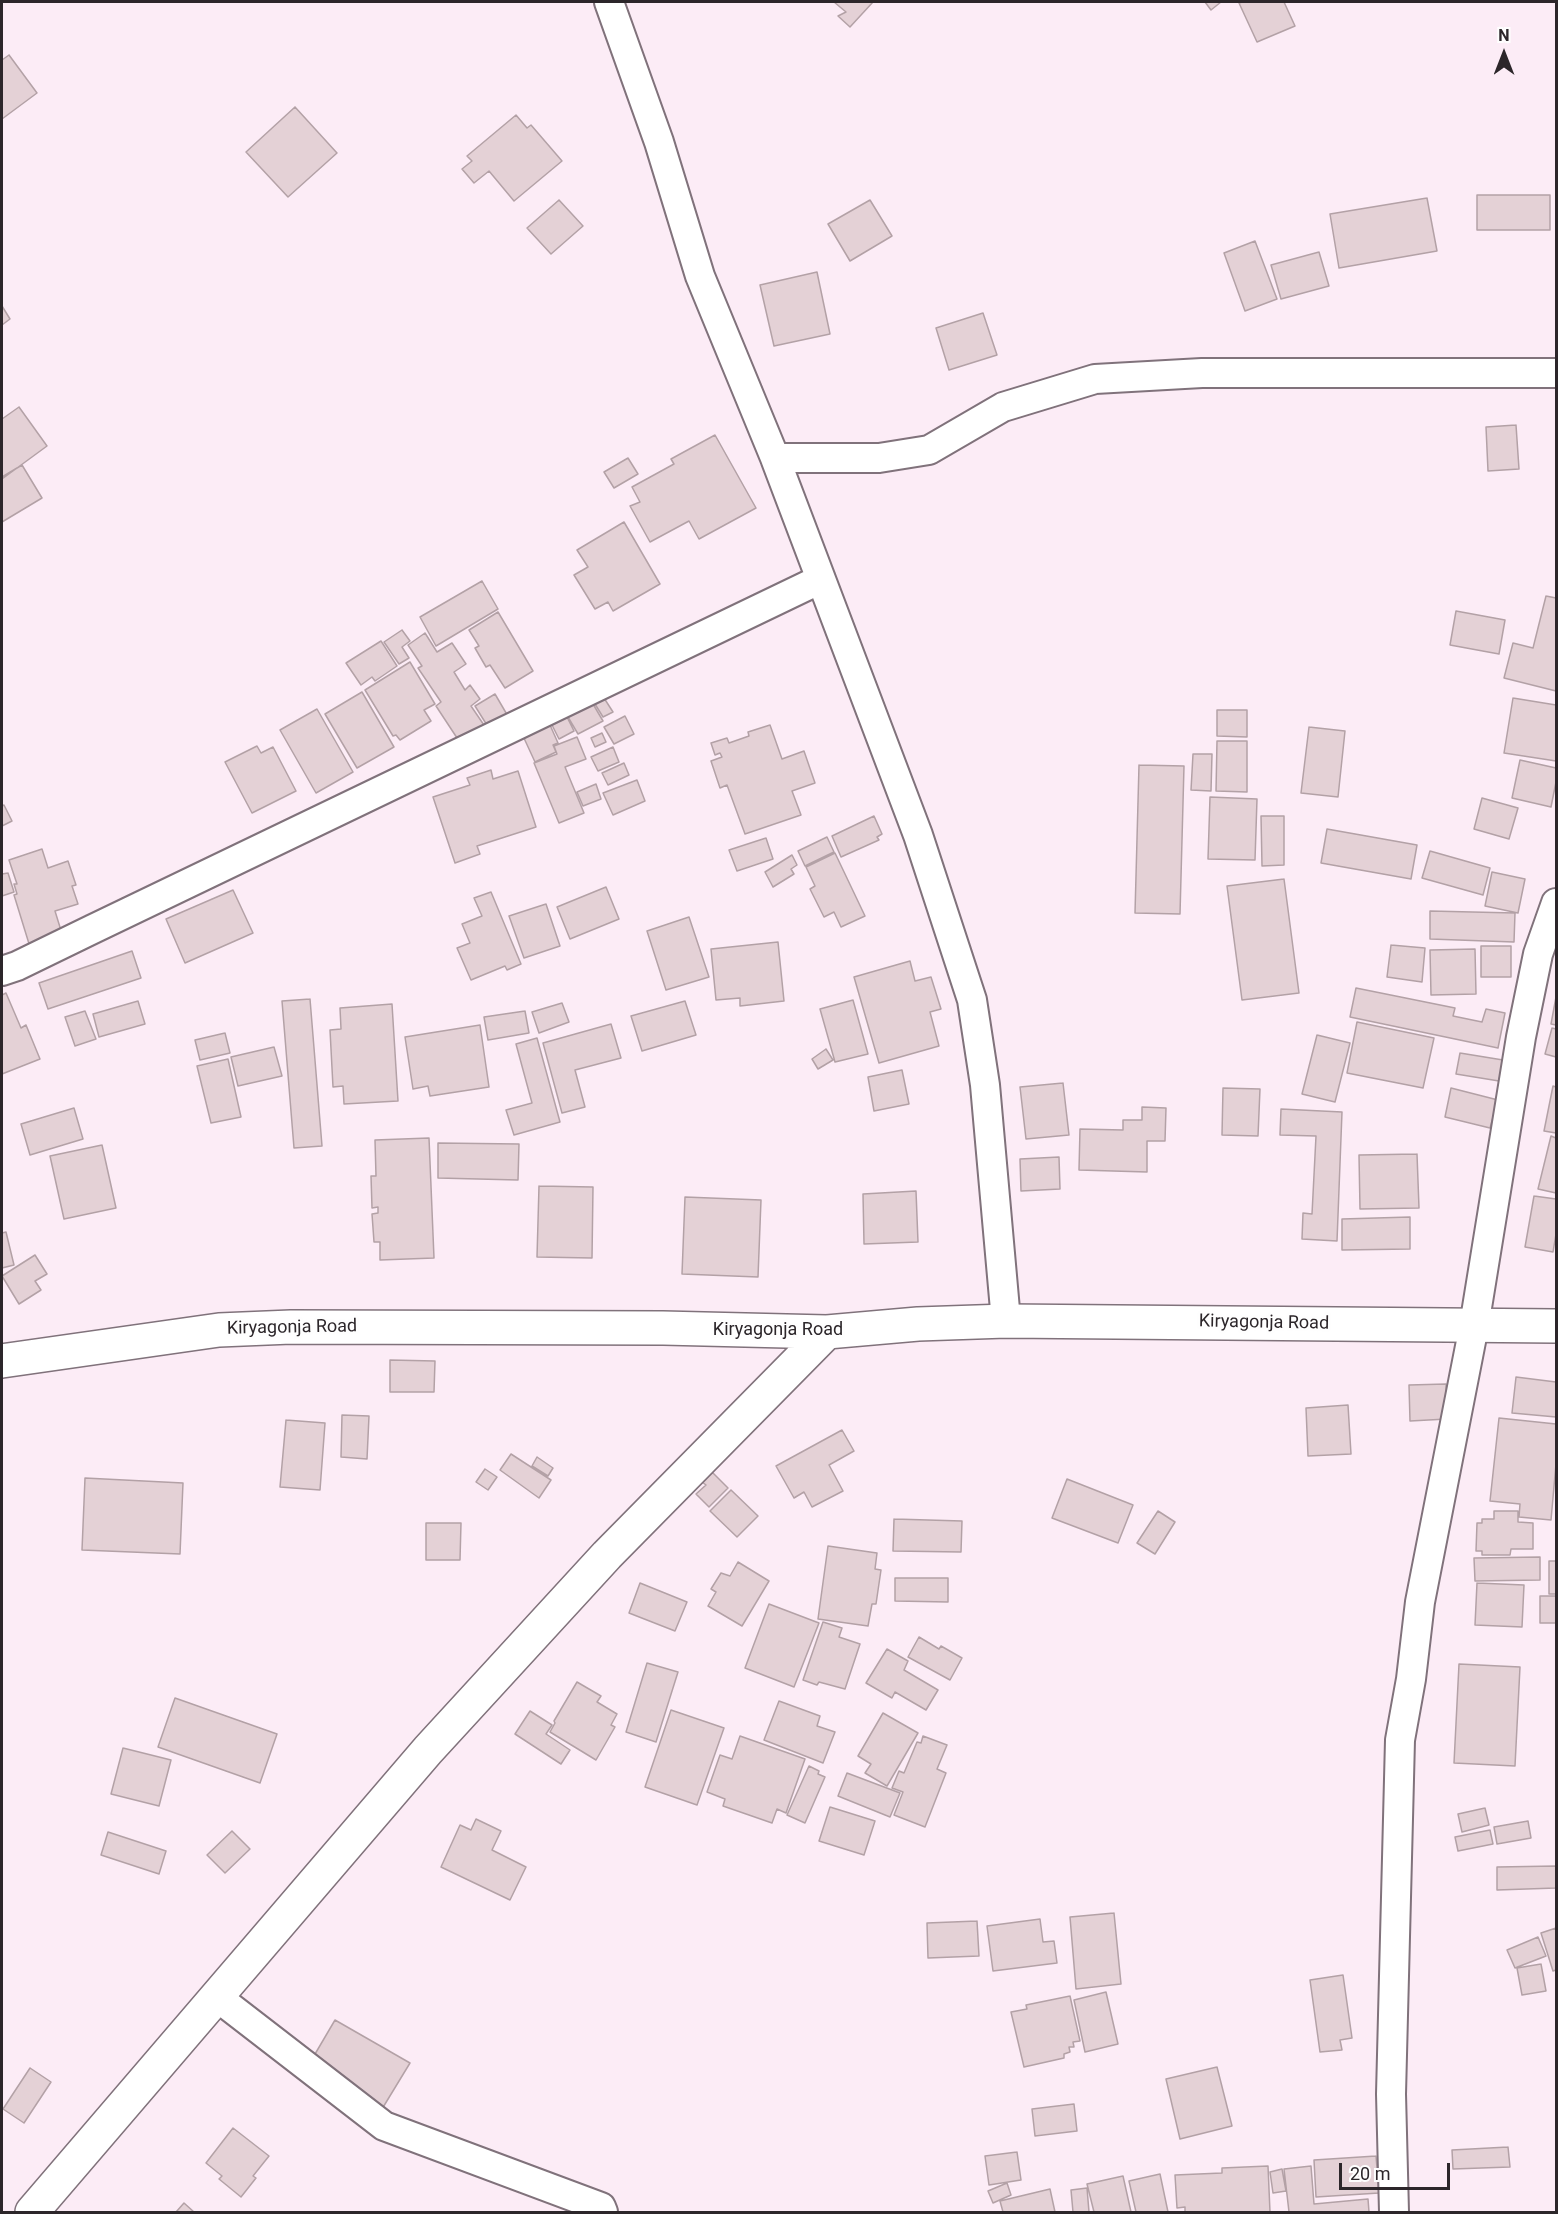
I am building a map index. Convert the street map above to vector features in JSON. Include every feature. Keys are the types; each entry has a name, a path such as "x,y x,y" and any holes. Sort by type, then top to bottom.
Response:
{"street":[{"path":"609,2 659,142 700,276 775,458 918,835 972,1000 985,1085 1006,1321"},
{"path":"775,458 879,458 929,450 1003,407 1095,380 1202,373 1557,373"},
{"path":"2,971 84,934 821,579"},
{"path":"1394,2212 1391,2094 1400,1740 1411,1679 1420,1602 1446,1480 1474,1326 1521,1036 1538,954 1557,903"},
{"name":"Kiryagonja Road","path":"2,1361 219,1330 281,1327 651,1328 826,1332 918,1324 1006,1321 1557,1326"},
{"path":"33,2212 428,1750 607,1556 826,1332"},
{"path":"217,1997 384,2126 601,2207 603,2212"}],"building":[{"path":"834,2 873,2 850,27 838,16 846,12"},
{"path":"1205,2 1221,2 1211,10"},
{"path":"1284,2 1295,26 1257,42 1239,3"},
{"path":"9,55 37,93 2,119 2,60"},
{"path":"295,107 337,153 288,197 246,152"},
{"path":"516,115 527,128 531,125 562,161 514,201 489,171 474,183 462,169 472,161 467,156"},
{"path":"1477,195 1550,195 1550,230 1477,230"},
{"path":"1427,198 1437,251 1339,268 1330,214"},
{"path":"559,200 583,226 551,254 527,228"},
{"path":"870,200 892,236 850,261 828,224"},
{"path":"1255,241 1277,299 1245,311 1224,253"},
{"path":"1319,252 1329,286 1281,299 1271,265"},
{"path":"817,272 830,334 774,346 760,285"},
{"path":"2,306 10,319 2,325"},
{"path":"983,313 997,355 949,370 936,328"},
{"path":"19,407 47,446 2,479 2,419"},
{"path":"1516,425 1519,469 1488,471 1486,427"},
{"path":"715,435 756,508 699,539 689,521 650,542 630,506 640,502 632,487 674,464 671,459"},
{"path":"628,458 638,474 614,488 604,472"},
{"path":"22,465 42,498 2,522 2,477"},
{"path":"624,522 660,584 613,611 608,602 595,609 574,575 588,567 577,550"},
{"path":"482,581 498,609 436,646 420,617"},
{"path":"1546,596 1556,598 1556,691 1504,678 1513,643 1533,648"},
{"path":"1456,611 1505,620 1499,654 1450,645"},
{"path":"498,612 533,671 505,688 490,665 486,667 475,648 479,646 469,630"},
{"path":"402,630 410,641 402,647 409,658 399,664 384,642"},
{"path":"425,633 437,652 452,643 466,664 454,672 465,690 470,685 480,699 471,706 486,728 461,744 436,706 441,702 418,668 422,666 408,645"},
{"path":"381,641 397,666 375,681 372,677 361,685 346,663"},
{"path":"410,662 435,704 424,710 431,721 400,740 396,735 393,736 365,690"},
{"path":"362,692 394,747 357,768 325,714"},
{"path":"495,694 509,718 490,730 475,706"},
{"path":"604,698 613,712 603,717 595,704"},
{"path":"1513,698 1556,705 1556,761 1504,753"},
{"path":"593,704 603,721 578,734 568,717"},
{"path":"317,709 353,772 316,793 280,730"},
{"path":"1217,710 1247,710 1247,737 1217,736"},
{"path":"625,716 634,734 614,744 604,727"},
{"path":"567,717 574,731 559,739 552,725"},
{"path":"550,725 558,743 553,745 556,752 535,762 523,736"},
{"path":"770,725 782,759 804,751 815,783 792,791 801,815 745,834 727,785 720,788 711,761 722,757 720,753 715,755 711,743 727,738 729,743 749,736 748,732"},
{"path":"1309,727 1345,731 1338,797 1301,793"},
{"path":"602,733 606,742 595,747 591,738"},
{"path":"577,737 586,759 565,767 584,813 559,823 534,763 557,754 554,746"},
{"path":"1217,741 1247,741 1247,792 1216,791"},
{"path":"257,746 261,753 273,747 296,791 252,813 225,762"},
{"path":"613,747 619,762 598,771 591,757"},
{"path":"1193,754 1212,754 1211,791 1191,790"},
{"path":"1520,760 1556,768 1551,807 1512,798"},
{"path":"624,763 629,775 608,785 602,773"},
{"path":"1139,765 1184,766 1180,914 1135,913"},
{"path":"491,770 493,779 518,771 536,827 477,846 480,854 455,863 433,797 470,785 467,778"},
{"path":"637,780 645,801 613,815 603,793"},
{"path":"596,784 601,799 583,806 577,792"},
{"path":"1210,797 1257,799 1255,860 1208,859"},
{"path":"1482,798 1518,808 1509,839 1474,829"},
{"path":"4,805 12,821 2,826 2,806"},
{"path":"874,816 882,834 877,837 879,840 841,857 832,836"},
{"path":"1261,816 1284,816 1284,865 1262,866"},
{"path":"1327,829 1417,845 1411,879 1321,863"},
{"path":"827,837 834,852 805,866 798,851"},
{"path":"766,838 773,859 737,871 729,850"},
{"path":"42,849 48,868 68,861 76,885 72,886 78,904 55,911 63,937 30,947 14,895 17,894 14,884 17,884 9,860"},
{"path":"1430,851 1490,868 1483,895 1422,878"},
{"path":"835,853 865,916 841,927 834,912 824,917 810,889 815,886 806,867"},
{"path":"792,855 797,865 791,869 794,874 773,887 765,872"},
{"path":"1492,872 1525,879 1518,913 1485,906"},
{"path":"8,873 14,892 2,896 2,874"},
{"path":"1284,879 1299,993 1242,1000 1227,886"},
{"path":"606,887 619,919 570,939 557,907"},
{"path":"233,890 253,933 185,963 166,919"},
{"path":"491,892 521,964 507,970 505,966 471,980 457,948 470,943 462,924 482,916 474,898"},
{"path":"546,904 560,946 524,958 509,916"},
{"path":"1430,911 1515,913 1514,942 1430,939"},
{"path":"689,917 709,977 666,990 647,931"},
{"path":"778,942 784,1001 740,1006 740,998 716,1000 711,949"},
{"path":"1391,945 1425,948 1422,982 1387,977"},
{"path":"1481,946 1511,946 1511,977 1481,977"},
{"path":"1475,949 1476,994 1431,995 1430,950"},
{"path":"132,951 141,978 48,1009 39,983"},
{"path":"910,961 915,981 931,977 941,1009 930,1012 939,1046 879,1063 854,977"},
{"path":"1356,988 1455,1008 1453,1016 1482,1022 1486,1009 1505,1013 1498,1048 1350,1017"},
{"path":"6,993 21,1028 26,1025 40,1059 2,1074 2,995"},
{"path":"1556,997 1556,1025 1551,1024"},
{"path":"310,999 322,1146 294,1148 282,1001"},
{"path":"853,1000 868,1054 835,1062 820,1009"},
{"path":"138,1001 145,1024 99,1037 93,1014"},
{"path":"685,1001 696,1035 642,1051 631,1016"},
{"path":"562,1003 569,1022 539,1033 532,1012"},
{"path":"392,1004 398,1101 344,1104 343,1086 333,1087 330,1030 341,1029 340,1008"},
{"path":"85,1011 96,1039 75,1046 65,1017"},
{"path":"525,1011 529,1033 488,1040 484,1017"},
{"path":"1357,1022 1434,1038 1423,1088 1347,1073"},
{"path":"611,1024 621,1058 575,1070 585,1107 562,1113 543,1043"},
{"path":"480,1025 489,1087 430,1096 428,1086 413,1089 405,1037"},
{"path":"1552,1028 1556,1029 1556,1057 1545,1054"},
{"path":"225,1033 230,1053 200,1060 195,1040"},
{"path":"1317,1035 1350,1043 1335,1102 1302,1094"},
{"path":"537,1038 560,1122 514,1135 506,1110 532,1103 516,1044"},
{"path":"274,1047 282,1076 238,1086 231,1057"},
{"path":"826,1049 833,1060 818,1069 812,1059"},
{"path":"1460,1053 1503,1060 1499,1081 1456,1074"},
{"path":"228,1059 241,1117 211,1123 197,1066"},
{"path":"902,1070 909,1104 874,1111 868,1077"},
{"path":"1063,1083 1069,1135 1026,1139 1020,1087"},
{"path":"1553,1086 1556,1087 1556,1133 1544,1131"},
{"path":"1223,1088 1260,1089 1258,1136 1222,1135"},
{"path":"1451,1088 1498,1100 1490,1128 1445,1117"},
{"path":"1142,1107 1166,1108 1165,1141 1147,1141 1147,1172 1079,1170 1080,1129 1123,1130 1123,1120 1142,1120"},
{"path":"74,1108 83,1139 30,1155 21,1124"},
{"path":"1281,1109 1342,1112 1337,1241 1302,1239 1303,1213 1312,1214 1316,1136 1280,1135"},
{"path":"1551,1136 1556,1138 1556,1193 1538,1189"},
{"path":"429,1138 434,1258 380,1260 380,1242 374,1242 372,1214 378,1213 378,1207 372,1208 371,1176 376,1176 375,1140"},
{"path":"438,1143 519,1144 518,1180 438,1178"},
{"path":"102,1145 116,1208 64,1219 50,1156"},
{"path":"1417,1154 1419,1208 1360,1209 1359,1155"},
{"path":"1059,1157 1060,1189 1021,1191 1020,1159"},
{"path":"539,1186 593,1187 592,1258 537,1257"},
{"path":"916,1191 918,1242 864,1244 863,1194"},
{"path":"1534,1196 1556,1199 1556,1234 1553,1252 1525,1247"},
{"path":"685,1197 761,1200 758,1277 682,1274"},
{"path":"1410,1217 1410,1249 1342,1250 1342,1219"},
{"path":"6,1232 14,1265 2,1268 2,1233"},
{"path":"35,1255 47,1274 35,1281 41,1290 19,1304 2,1276"},
{"path":"390,1360 435,1361 434,1392 390,1392"},
{"path":"1516,1377 1556,1382 1556,1417 1512,1413"},
{"path":"1446,1384 1447,1419 1410,1421 1409,1385"},
{"path":"1348,1405 1351,1454 1308,1456 1306,1408"},
{"path":"342,1415 369,1416 367,1459 341,1457"},
{"path":"1499,1418 1556,1424 1556,1464 1551,1520 1519,1517 1520,1504 1490,1501"},
{"path":"286,1420 325,1423 320,1490 280,1487"},
{"path":"842,1430 854,1451 829,1465 843,1491 812,1507 804,1492 794,1498 776,1466"},
{"path":"511,1454 551,1480 539,1498 500,1470"},
{"path":"537,1457 553,1468 548,1476 532,1466"},
{"path":"485,1469 497,1477 488,1490 476,1482"},
{"path":"712,1472 728,1488 709,1507 696,1494 706,1485 702,1482"},
{"path":"85,1478 183,1483 180,1554 82,1550"},
{"path":"1067,1479 1133,1505 1118,1543 1052,1518"},
{"path":"731,1490 758,1516 737,1537 710,1511"},
{"path":"1158,1511 1175,1522 1155,1554 1137,1543"},
{"path":"1494,1511 1518,1511 1518,1522 1533,1523 1533,1549 1511,1549 1510,1555 1482,1555 1482,1551 1476,1551 1477,1523 1482,1523 1482,1519 1494,1519"},
{"path":"894,1519 962,1521 961,1552 893,1551"},
{"path":"426,1523 461,1523 460,1560 426,1560"},
{"path":"828,1546 877,1553 875,1569 881,1570 876,1604 872,1604 868,1626 818,1619"},
{"path":"1540,1557 1540,1580 1475,1581 1474,1558"},
{"path":"1549,1561 1556,1561 1556,1594 1549,1594"},
{"path":"738,1562 769,1581 742,1626 708,1606 716,1592 711,1589 721,1573 730,1576"},
{"path":"895,1578 948,1578 948,1602 895,1601"},
{"path":"640,1583 687,1602 675,1631 629,1613"},
{"path":"1477,1583 1524,1585 1522,1627 1475,1625"},
{"path":"1540,1596 1556,1596 1556,1623 1540,1623"},
{"path":"769,1604 819,1623 794,1687 745,1668"},
{"path":"823,1622 842,1628 839,1637 860,1644 845,1689 819,1682 817,1685 803,1680"},
{"path":"919,1637 939,1649 941,1646 962,1658 950,1680 908,1657"},
{"path":"887,1649 908,1661 904,1670 938,1690 926,1710 895,1692 892,1698 866,1683"},
{"path":"647,1663 678,1672 656,1742 626,1732"},
{"path":"1459,1664 1520,1667 1515,1766 1454,1763"},
{"path":"577,1682 601,1696 597,1702 617,1714 611,1725 615,1727 596,1760 550,1732"},
{"path":"175,1698 277,1734 260,1783 158,1747"},
{"path":"779,1701 820,1716 817,1726 835,1732 823,1763 764,1740"},
{"path":"671,1710 724,1728 697,1805 645,1787"},
{"path":"530,1711 552,1725 546,1734 570,1750 561,1764 515,1734"},
{"path":"883,1713 918,1733 887,1786 865,1773 871,1764 858,1756"},
{"path":"740,1736 805,1759 786,1813 777,1809 772,1823 723,1806 725,1799 707,1792 720,1755 732,1759"},
{"path":"923,1736 947,1745 937,1769 946,1773 925,1827 894,1815 903,1792 892,1788 899,1771 904,1773 917,1742 921,1743"},
{"path":"123,1748 171,1760 159,1806 111,1794"},
{"path":"809,1766 825,1777 805,1823 787,1815"},
{"path":"847,1773 900,1793 890,1817 838,1796"},
{"path":"830,1807 875,1821 864,1855 819,1841"},
{"path":"1485,1808 1489,1825 1462,1832 1458,1814"},
{"path":"476,1819 501,1831 492,1850 526,1867 510,1900 441,1867 460,1825 471,1830"},
{"path":"1528,1821 1531,1838 1497,1844 1494,1827"},
{"path":"1490,1830 1493,1844 1458,1851 1455,1837"},
{"path":"232,1831 250,1849 225,1873 207,1855"},
{"path":"108,1832 166,1851 159,1874 101,1855"},
{"path":"1556,1866 1556,1888 1497,1890 1497,1867"},
{"path":"1114,1913 1121,1984 1076,1989 1070,1917"},
{"path":"1040,1919 1043,1942 1054,1941 1057,1963 993,1971 987,1926"},
{"path":"977,1921 979,1956 928,1958 927,1923"},
{"path":"1556,1928 1556,1970 1553,1971 1541,1933"},
{"path":"1538,1937 1546,1956 1515,1968 1507,1950"},
{"path":"1541,1964 1546,1991 1522,1995 1517,1968"},
{"path":"1343,1975 1352,2038 1340,2040 1342,2050 1320,2052 1310,1980"},
{"path":"1106,1992 1118,2044 1085,2052 1074,2000"},
{"path":"1070,1996 1080,2041 1073,2042 1074,2047 1069,2047 1070,2052 1064,2054 1064,2058 1024,2067 1011,2012 1027,2009 1026,2005"},
{"path":"335,2020 410,2063 382,2109 308,2066"},
{"path":"1217,2067 1232,2126 1180,2139 1166,2079"},
{"path":"30,2068 51,2082 24,2123 3,2109"},
{"path":"1074,2104 1077,2131 1035,2136 1032,2109"},
{"path":"233,2128 269,2156 253,2176 256,2178 241,2197 219,2179 222,2176 206,2163"},
{"path":"1508,2147 1510,2167 1453,2169 1452,2150"},
{"path":"1017,2152 1021,2180 989,2185 985,2156"},
{"path":"1376,2156 1379,2193 1316,2197 1314,2160"},
{"path":"1268,2166 1270,2212 1185,2212 1185,2207 1177,2208 1175,2175 1222,2173 1222,2168"},
{"path":"1311,2166 1314,2204 1368,2199 1369,2212 1289,2212 1284,2169"},
{"path":"1282,2169 1286,2191 1273,2193 1270,2172"},
{"path":"1160,2174 1168,2212 1136,2212 1129,2181"},
{"path":"1123,2176 1131,2212 1094,2212 1087,2184"},
{"path":"1007,2183 1011,2195 993,2203 988,2191"},
{"path":"1087,2188 1089,2212 1073,2212 1071,2190"},
{"path":"1050,2189 1055,2212 1003,2212 1000,2201"},
{"path":"184,2203 194,2212 176,2212"}]}
